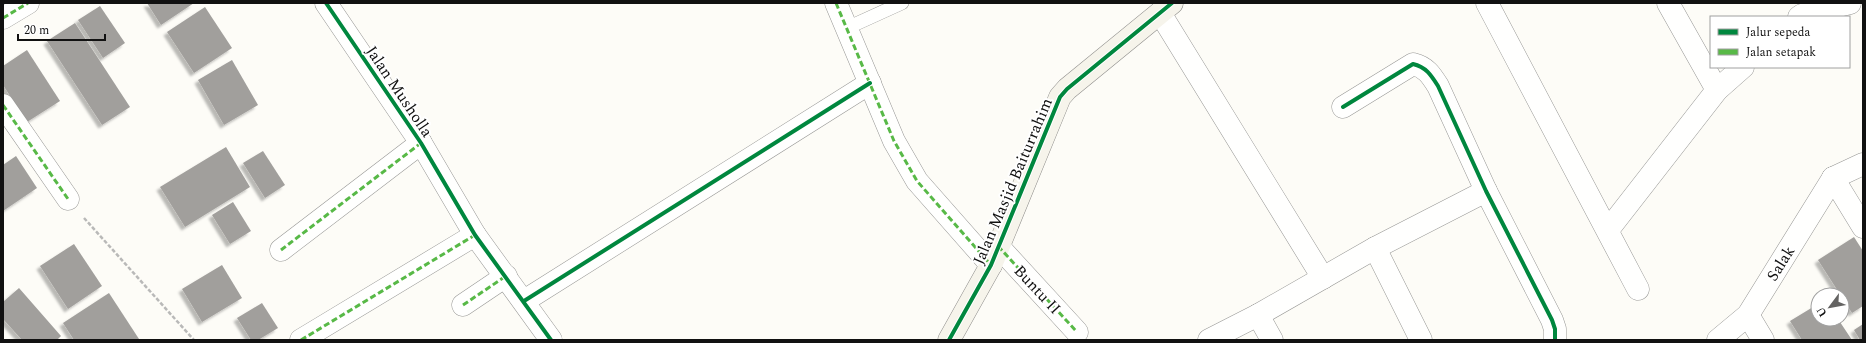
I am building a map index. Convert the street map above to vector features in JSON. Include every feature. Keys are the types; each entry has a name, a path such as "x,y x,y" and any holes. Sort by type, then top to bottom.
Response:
{"street":[{"path":"3,18 28,3"},
{"name":"Jalan Musholla","path":"326,3 421,143 475,234 551,340"},
{"name":"Buntu II","path":"836,3 894,141 917,181 994,256 1077,332"},
{"path":"1487,3 1638,289"},
{"path":"1668,3 1717,90"},
{"path":"1802,12 1850,3"},
{"path":"1166,8 1323,278"},
{"name":"Jalan Masjid Baiturrahim","path":"949,340 994,256 1060,97 1067,89 1166,8"},
{"path":"1343,107 1413,64 1421,66 1429,73 1438,86 1486,192 1552,320 1555,329 1555,340"},
{"path":"1608,230 1717,90 1742,68"},
{"path":"524,301 870,83"},
{"path":"3,105 68,199"},
{"path":"281,250 421,143"},
{"path":"1863,164 1833,178 1863,227"},
{"name":"Salak","path":"1718,340 1748,315 1833,178"},
{"path":"1209,340 1258,315 1375,248 1486,192"},
{"path":"301,340 475,234"},
{"path":"1375,248 1421,340"},
{"path":"463,305 506,276"},
{"path":"1258,315 1272,340"},
{"path":"1748,315 1763,340"}],"lane":[{"path":"847,28 902,3"}],"path":[{"path":"68,199 194,340"}],"building":[{"path":"147,3 194,3 161,25"},
{"path":"100,6 125,43 103,58 78,20"},
{"path":"205,7 232,48 194,73 167,32"},
{"path":"75,23 130,107 102,125 47,41"},
{"path":"27,50 60,101 27,122 3,85 3,66"},
{"path":"232,60 258,105 224,125 198,80"},
{"path":"226,147 250,187 185,227 160,187"},
{"path":"263,151 285,185 265,198 243,163"},
{"path":"16,156 37,188 3,211 3,165"},
{"path":"233,202 251,231 230,244 212,215"},
{"path":"1854,237 1863,251 1863,306 1852,313 1850,310 1850,287 1835,287 1818,260"},
{"path":"74,244 102,286 68,309 40,266"},
{"path":"222,265 242,298 202,322 182,289"},
{"path":"19,288 61,336 57,340 22,340 3,319 3,302"},
{"path":"109,293 139,339 74,340 63,323"},
{"path":"262,303 278,328 258,340 251,340 237,318"},
{"path":"1810,309 1810,327 1843,327 1852,340 1802,340 1790,321"},
{"path":"1863,324 1863,340 1860,340 1854,330"}],"marked path":[{"path":"3,18 28,3"},
{"path":"836,3 894,141 917,181 991,265"},
{"path":"3,105 68,199"},
{"path":"281,250 421,143"},
{"path":"301,340 475,235"},
{"path":"998,246 1077,332"},
{"path":"463,305 506,276"}],"cycle path":[{"path":"326,3 421,143 475,235 551,340"},
{"path":"949,340 991,265 1060,97 1067,89 1172,3"},
{"path":"1343,107 1413,64 1418,65 1428,72 1438,86 1486,191 1552,320 1555,329 1555,340"},
{"path":"524,301 870,83"}]}
